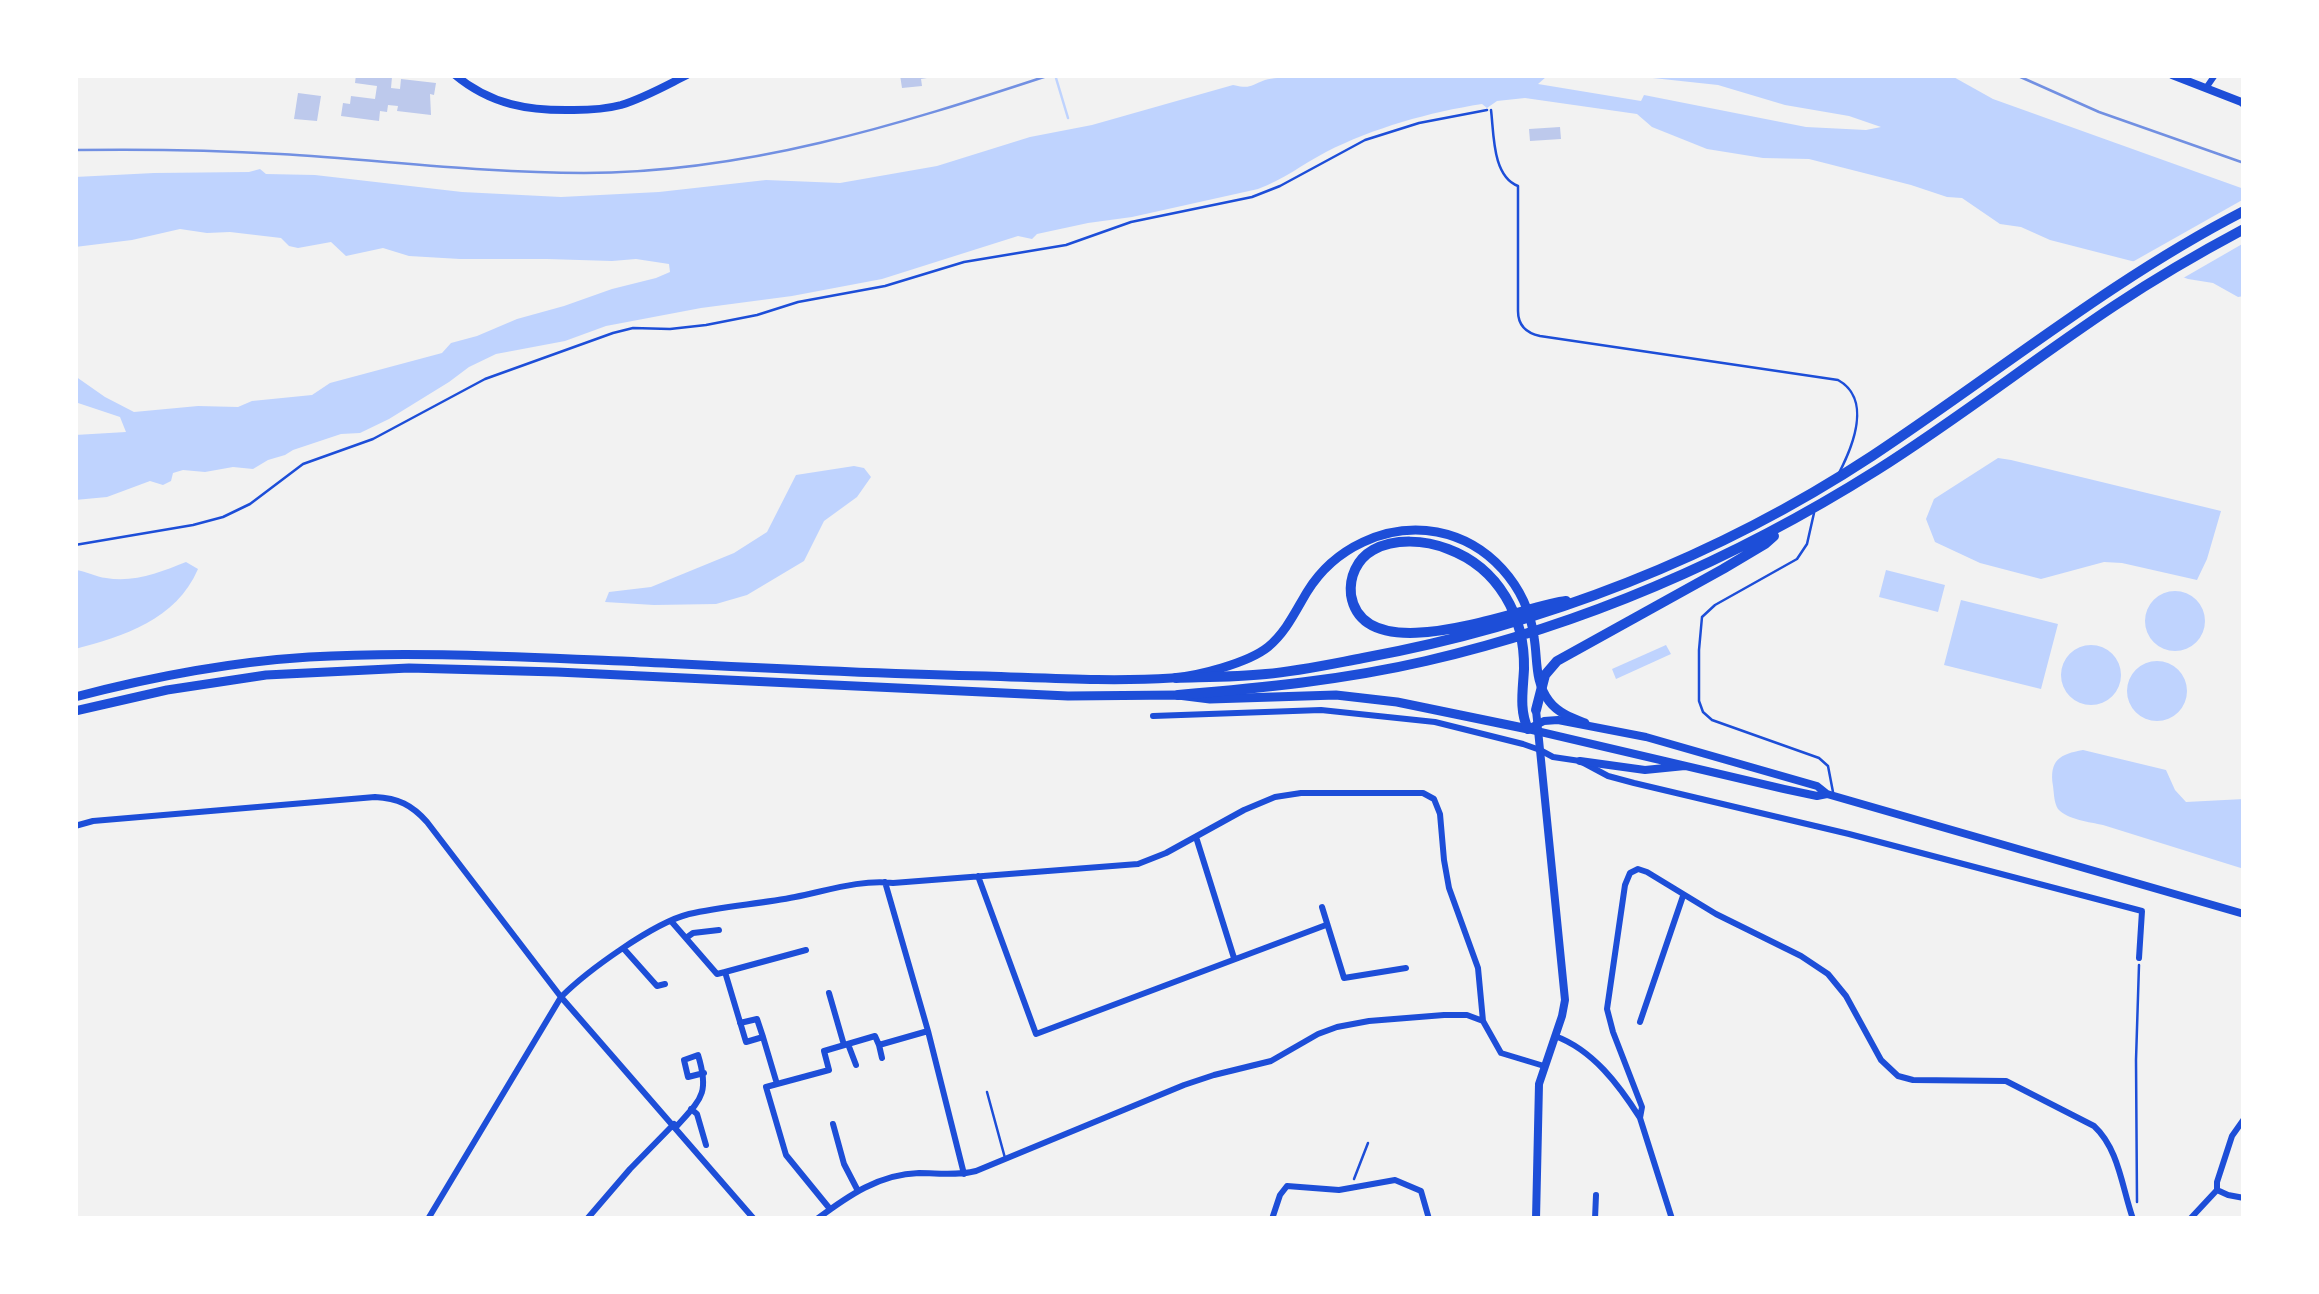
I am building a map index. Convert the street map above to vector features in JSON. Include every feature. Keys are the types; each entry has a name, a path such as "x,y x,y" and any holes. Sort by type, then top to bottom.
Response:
{"highway":[{"path":"1176,678 1266,674 1420,648 1587,599 1778,512 1870,457 2151,264 2244,211"},
{"path":"1178,695 1326,680 1423,662 1554,626 1703,566 1786,526 1880,469 2113,306 2244,229"},
{"path":"1536,710 1548,671 1562,658 1766,544 1786,526"},
{"path":"1504,621 1425,633 1384,629 1372,625 1354,605 1352,576 1364,556 1373,550 1408,542 1436,545 1462,554 1490,575 1508,601 1519,630 1524,660 1522,717 1534,728"}],"main road":[{"path":"75,697 210,668 391,654 521,656 914,675 1176,678 1234,664 1261,652 1281,635 1332,562 1363,542 1405,530 1442,533 1462,540 1499,564 1520,591 1535,639 1536,710"},
{"path":"75,711 168,690 266,675 409,668 1068,696 1353,697 1534,728"},
{"path":"1535,670 1552,705 1585,724"}],"street":[{"path":"455,75 470,88 498,102 549,110 595,110 621,105 686,75"},
{"path":"2172,75 2244,103"},
{"path":"2206,88 2215,75"},
{"path":"1153,716 1320,710 1363,714 1436,722 1580,762 1644,770 1690,766"},
{"path":"1536,710 1534,728 1540,750 1565,994 1538,1094 1536,1219"},
{"path":"1534,728 1552,720 1585,724 1691,749 1817,786 1830,795 2244,914"},
{"path":"1534,728 1817,796 1830,795"},
{"path":"1580,762 1634,783 1849,834 2142,911 2139,958"},
{"path":"428,1219 561,997 573,984 672,920 872,882 1127,866 1149,860 1260,802 1288,794 1432,796 1440,810 1449,888 1478,968 1483,1021 1501,1053 1544,1066"},
{"path":"75,826 123,818 375,797 398,800 414,808 561,997 754,1219"},
{"path":"1196,837 1234,958"},
{"path":"1640,1118 1642,1107 1607,1009 1625,885 1634,871 1646,872 1828,974 1846,996 1881,1060 1898,1076 1913,1080 2006,1081 2094,1126 2112,1150 2132,1219"},
{"path":"978,876 1036,1034 1326,925"},
{"path":"885,882 964,1174"},
{"path":"1640,1022 1684,896"},
{"path":"1322,908 1344,978 1406,968"},
{"path":"672,920 716,974 806,950"},
{"path":"686,938 693,933 719,930"},
{"path":"624,949 657,986 664,984"},
{"path":"724,972 746,1042 762,1037"},
{"path":"829,993 856,1066"},
{"path":"817,1219 858,1190 896,1176 964,1174 1184,1085 1271,1061 1332,1029 1419,1016 1458,1015 1483,1021"},
{"path":"740,1023 757,1019 776,1084"},
{"path":"878,1046 928,1031"},
{"path":"830,1210 786,1155 766,1087 829,1070 824,1051 875,1036 882,1058"},
{"path":"1556,1036 1591,1057 1640,1118 1672,1219"},
{"path":"587,1219 630,1169 701,1099 704,1074"},
{"path":"692,1109 706,1145"},
{"path":"2190,1219 2217,1190 2232,1136 2244,1119"},
{"path":"833,1124 844,1164 858,1190"},
{"path":"1272,1219 1287,1186 1350,1189 1388,1180 1409,1184 1420,1191 1429,1219"},
{"path":"2217,1190 2244,1198"},
{"path":"1595,1219 1596,1196"}],"lane":[{"path":"1491,110 1501,170 1507,180 1518,186 1518,311 1523,328 1540,336 1843,382 1856,402 1855,431 1840,470 1826,492"},
{"path":"1822,497 1797,559 1715,604 1704,614 1700,626 1698,696 1702,709 1712,720 1819,758 1830,769 1830,795"},
{"path":"987,1092 1006,1159"}],"path":[{"path":"75,546 223,517 250,504 302,464 373,439 484,380 613,332 723,322 798,302 885,286 964,262 1066,245 1131,222 1252,197 1377,136 1420,123 1491,110"},
{"path":"2137,1209 2139,958"},
{"path":"1350,1189 1368,1143"}],"water":[{"path":"1290,75 1557,75 1538,84 1641,101 1644,95 1806,127 1866,130 1881,127 1718,85 1625,75 1950,75 1993,99 2244,189 2244,296 2238,297 2213,283 2000,224 1962,198 1809,159 1763,158 1707,149 1652,127 1637,114 1525,98 1497,101 1487,108 1482,104 1442,112 1382,128 1344,143 1258,189 1037,234 1032,239 1018,236 882,279 606,326 565,341 496,354 360,433 341,434 293,450 253,469 183,470 173,473 171,481 163,485 150,481 107,497 75,500 75,435 126,432 120,417 75,402 75,376 134,412 238,407 252,401 312,395 330,383 442,353 451,343 517,319 670,272 669,264 636,259 460,259 409,256 383,248 346,256 331,242 298,248 281,238 180,229 75,247 75,177 260,169 266,174 561,197 659,192 766,180 840,183 937,166 1030,137 1092,125 1233,85 1250,86"},
{"path":"1998,458 2221,511 2197,580 2104,562 2041,579 1980,563 1935,542 1926,519 1934,499"},
{"path":"854,466 864,468 871,477 857,497 824,521 804,561 747,595 716,604 605,602 609,592 651,587 734,553 767,532 796,475"},
{"path":"186,562 198,569 188,587 162,613 130,631 75,649 75,570 127,579"},
{"path":"1886,570 1945,585 1938,612 1879,597"},
{"path":"2175,591 2196,600 2205,621 2196,642 2175,651 2154,642 2145,621 2154,600"},
{"path":"1961,600 2058,624 2041,689 1944,665"},
{"path":"1666,645 1671,654 1616,679 1612,669"},
{"path":"2091,645 2112,654 2121,675 2112,696 2091,705 2070,696 2061,675 2070,654"},
{"path":"2157,661 2178,670 2187,691 2178,712 2157,721 2136,712 2127,691 2136,670"},
{"path":"2083,750 2166,770 2186,802 2244,799 2244,869 2062,813 2055,801 2055,764 2062,756"}],"pier":[{"path":"2244,199 2244,243 2178,281 2127,265"}],"building":[{"path":"356,75 386,75 392,77 391,88 400,89 401,79 436,83 434,95 430,94 431,115 397,111 398,106 388,105 387,112 380,111 379,121 341,116 343,103 350,104 351,96 375,99 377,86 355,83"},
{"path":"900,75 933,77 921,79 922,86 902,88"},
{"path":"298,93 321,96 317,121 294,119"},
{"path":"1560,127 1561,139 1530,141 1529,129"}],"waterway":[{"path":"1056,78 1068,118"}],"railway":[{"path":"75,150 254,153 546,172 644,171 703,165 820,143 1050,75"},
{"path":"2016,75 2099,112 2244,163"}]}
